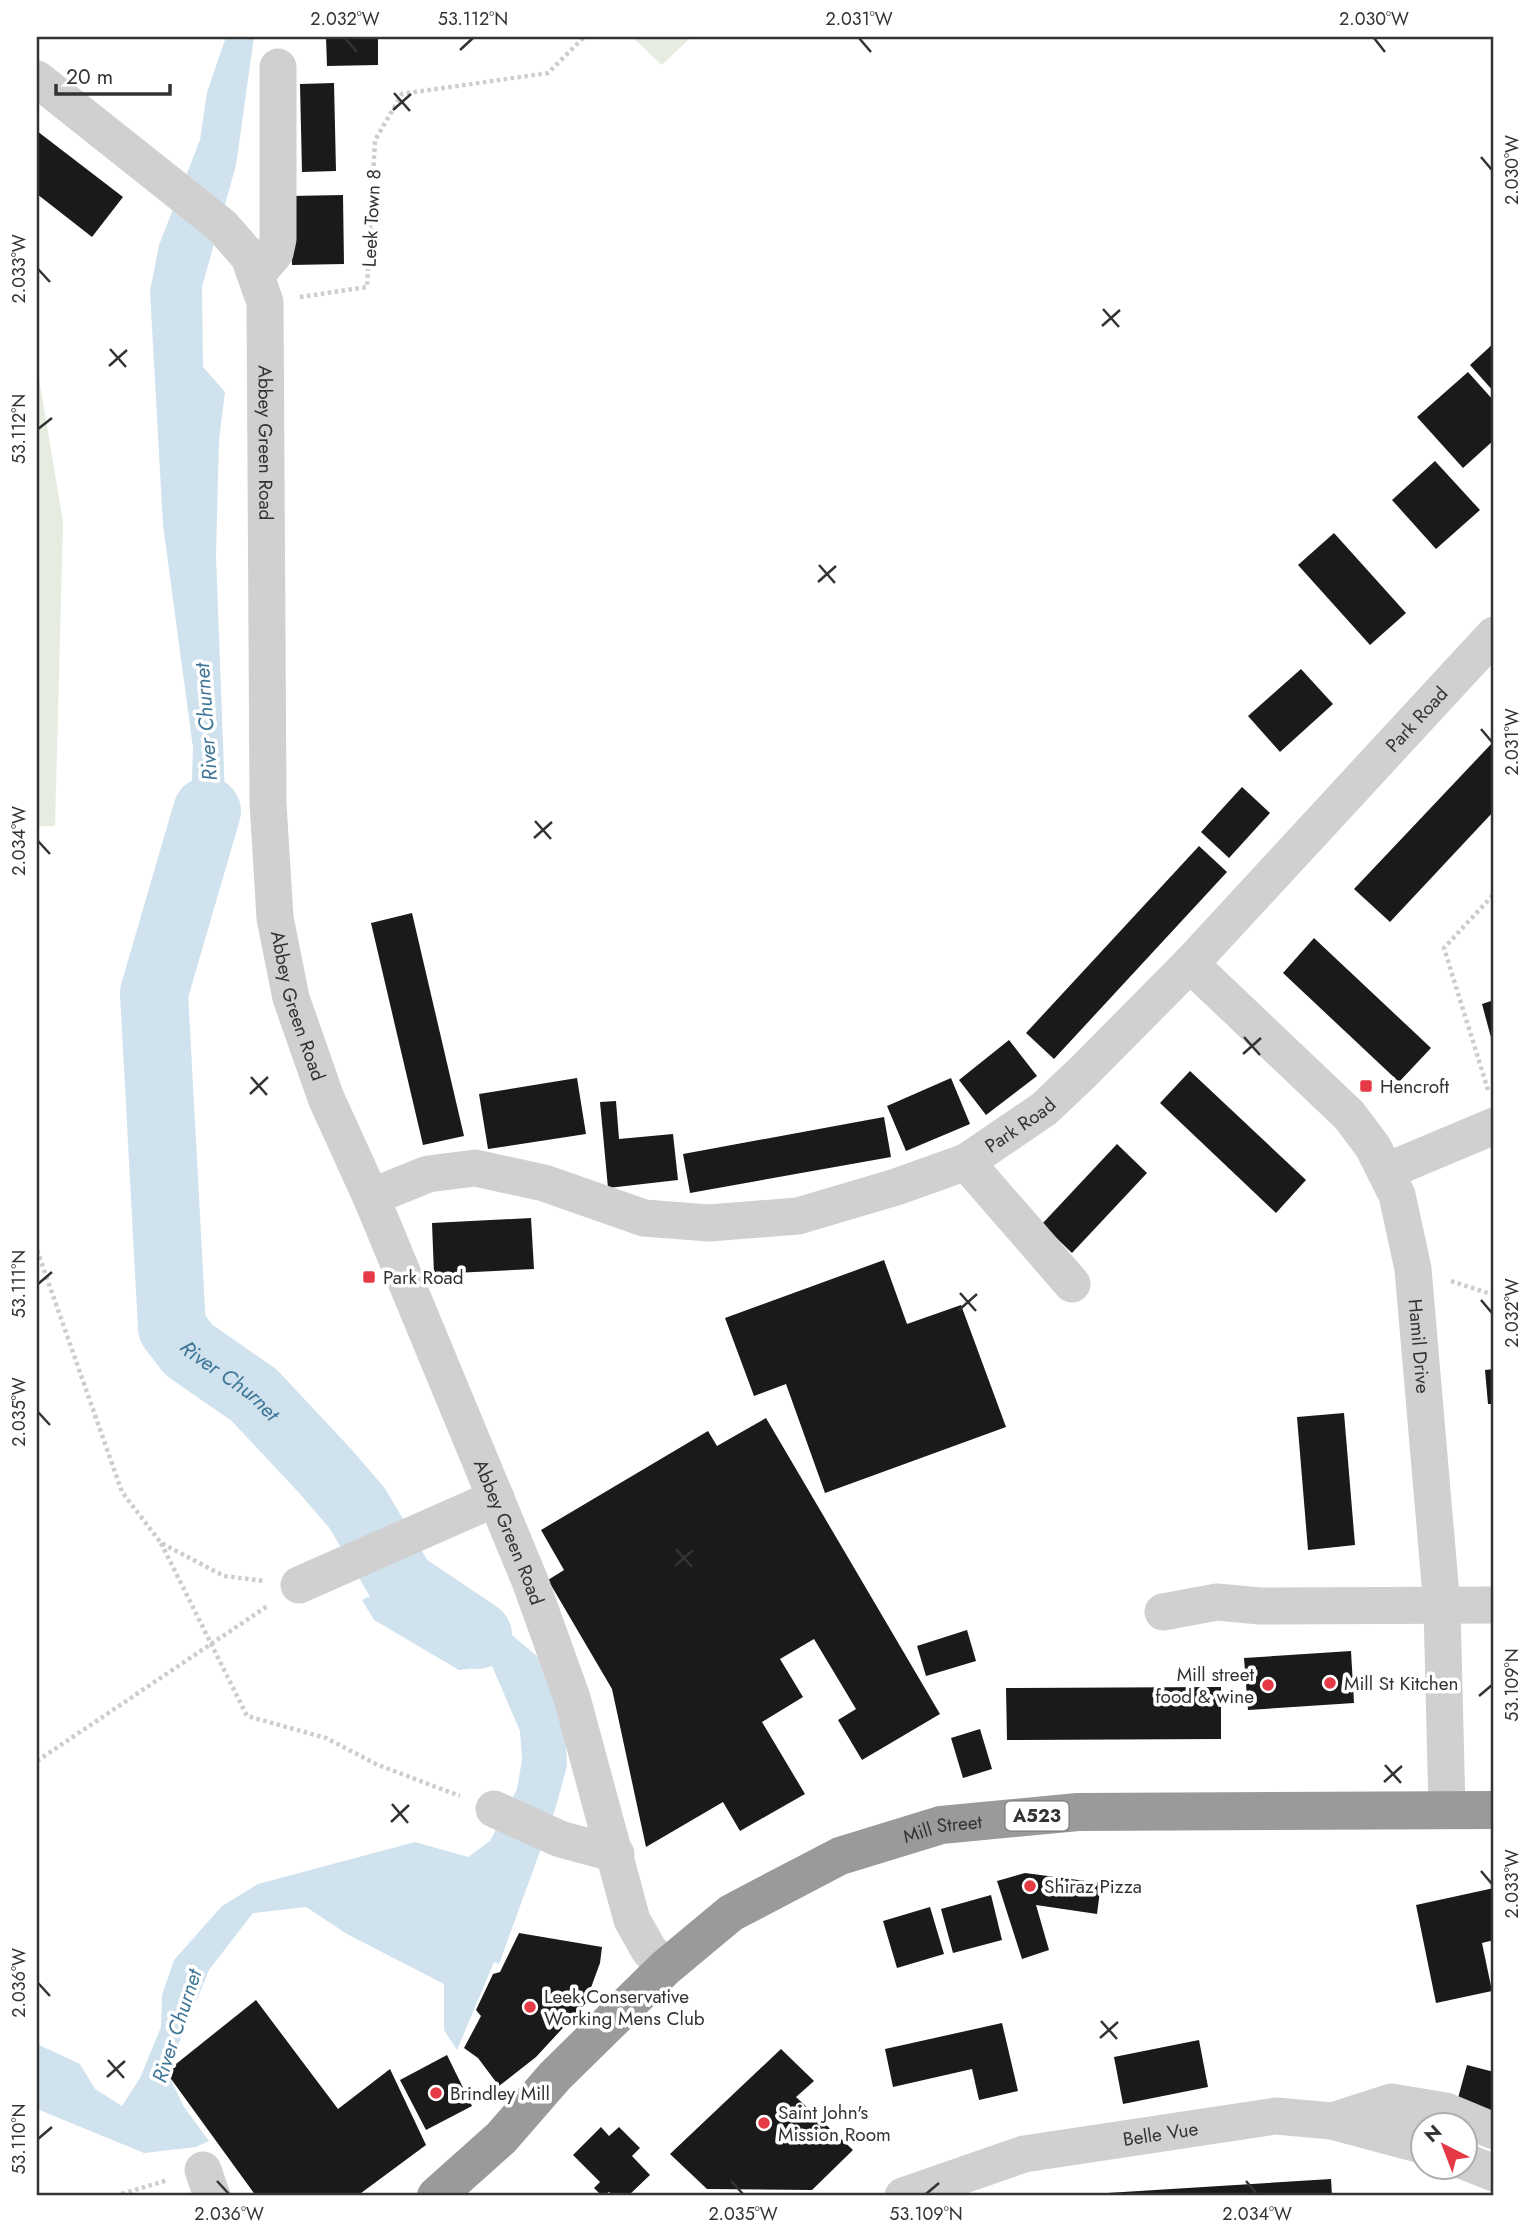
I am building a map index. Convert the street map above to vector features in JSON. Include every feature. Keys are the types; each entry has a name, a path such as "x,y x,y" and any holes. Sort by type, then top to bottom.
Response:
{"highway":[{"name":"Mill Street","path":"436,2196 501,2138 555,2076 665,1968 730,1913 840,1856 942,1825 1078,1812 1494,1810"}],"street":[{"path":"261,288 278,239 278,67"},
{"path":"37,79 222,226 249,257 261,288"},
{"name":"Abbey Green Road","path":"261,288 268,803 275,918 290,998 326,1098 371,1197 496,1498 572,1698 632,1920 649,1950 665,1968"},
{"name":"Park Road","path":"371,1197 428,1174 475,1168 544,1183 644,1219 709,1223 799,1216 896,1187 966,1162 1044,1109 1190,964 1494,635"},
{"name":"Hamil Drive","path":"1190,964 1349,1115 1387,1171 1404,1218 1413,1269 1442,1607 1447,1810"},
{"path":"1387,1171 1492,1112"},
{"path":"966,1162 1072,1284"},
{"path":"299,1585 496,1498"},
{"path":"1163,1612 1217,1602 1260,1606 1494,1605"},
{"path":"494,1809 560,1839 616,1854"},
{"path":"1332,2121 1391,2102 1446,2111 1494,2131"},
{"name":"Belle Vue","path":"923,2192 1024,2154 1276,2116 1332,2121 1408,2141"}],"path":[{"name":"Leek Town 8","path":"261,288 367,288 375,140 402,94 548,73 584,37"},
{"path":"1492,1112 1444,948 1494,894"},
{"path":"37,1250 122,1492 162,1543 247,1716 326,1738 377,1765 494,1809"},
{"path":"162,1543 224,1576 299,1585"},
{"path":"37,1761 299,1585"},
{"path":"115,2196 207,2183"}],"shaded area":[{"path":"632,37 691,37 662,65"},
{"path":"37,367 63,522 55,826 37,826"}],"water":[{"path":"226,37 254,37 236,165 202,287 203,367 225,392 219,440 216,555 226,824 197,902 171,898 191,811 193,748 163,525 150,291 159,245 200,140 207,92"},
{"path":"430,1567 537,1656 565,1724 567,1766 555,1810 499,1964 494,1962 457,2050 444,2030 444,1984 347,1934 306,1907 253,1913 209,1970 167,2072 184,2107 209,2141 196,2147 144,2153 37,2109 37,2044 80,2064 95,2089 122,2106 140,2078 161,2027 162,1995 174,1960 222,1906 258,1884 415,1842 468,1857 490,1841 517,1789 522,1760 520,1731 492,1666 459,1670 374,1620 362,1600"}],"building":[{"path":"326,37 378,37 378,65 327,66"},
{"path":"334,83 336,171 302,172 300,84"},
{"path":"37,131 123,197 92,237 37,194"},
{"path":"343,195 344,264 292,265 290,196"},
{"path":"1494,343 1494,392 1470,365"},
{"path":"1468,372 1494,401 1494,440 1463,468 1417,417"},
{"path":"1435,461 1480,510 1436,549 1392,500"},
{"path":"1334,533 1406,613 1370,645 1298,565"},
{"path":"1301,669 1333,704 1280,752 1248,716"},
{"path":"1494,741 1494,811 1390,922 1354,889"},
{"path":"1242,787 1270,813 1229,858 1201,832"},
{"path":"1199,846 1227,872 1054,1059 1026,1033"},
{"path":"412,913 464,1136 423,1145 371,923"},
{"path":"1314,938 1431,1048 1399,1082 1283,973"},
{"path":"1494,1000 1494,1045 1493,1045 1482,1004"},
{"path":"1009,1040 1037,1076 986,1115 959,1080"},
{"path":"1190,1071 1306,1180 1276,1213 1160,1103"},
{"path":"577,1078 586,1134 488,1149 479,1094"},
{"path":"951,1078 970,1124 906,1151 887,1106"},
{"path":"616,1101 619,1139 673,1134 678,1180 608,1188 600,1102"},
{"path":"884,1117 891,1157 690,1193 683,1154"},
{"path":"1117,1144 1147,1173 1072,1253 1042,1224"},
{"path":"531,1218 534,1269 434,1274 432,1223"},
{"path":"884,1260 907,1324 961,1305 1006,1427 825,1493 786,1384 754,1396 725,1318"},
{"path":"1494,1369 1494,1404 1488,1404 1485,1370"},
{"path":"1344,1413 1355,1545 1308,1550 1297,1417"},
{"path":"766,1418 940,1714 862,1760 838,1720 856,1709 814,1639 780,1659 803,1697 762,1722 805,1794 740,1831 723,1802 646,1847 612,1689 548,1580 564,1570 541,1530 708,1431 717,1446"},
{"path":"967,1630 976,1661 926,1676 917,1646"},
{"path":"1351,1651 1354,1703 1248,1710 1244,1658"},
{"path":"1221,1687 1221,1739 1007,1740 1006,1688"},
{"path":"980,1729 992,1769 963,1778 951,1738"},
{"path":"1025,1873 1101,1883 1097,1914 1036,1905 1049,1950 1022,1959 997,1881"},
{"path":"1494,1888 1494,1940 1482,1943 1492,1991 1436,2003 1416,1905"},
{"path":"991,1895 1002,1940 953,1953 941,1909"},
{"path":"930,1907 944,1954 897,1968 883,1921"},
{"name":"Leek Conservative Working Mens Club","path":"519,1933 602,1947 600,1963 585,2004 536,2057 499,2086 478,2058 464,2048 481,2016 476,2010 493,1974 500,1972"},
{"path":"256,2000 338,2109 390,2069 426,2145 357,2196 256,2196 166,2072"},
{"path":"1002,2023 1018,2091 979,2100 972,2069 893,2087 885,2049"},
{"path":"1199,2040 1208,2087 1123,2104 1114,2057"},
{"name":"Saint John's Mission Room","path":"781,2049 814,2081 796,2097 853,2150 812,2190 707,2189 670,2154"},
{"name":"Brindley Mill","path":"447,2055 472,2106 426,2130 400,2080"},
{"path":"1467,2065 1494,2072 1494,2119 1478,2115 1478,2110 1455,2109"},
{"path":"601,2127 609,2136 619,2127 640,2148 632,2156 650,2175 628,2196 614,2196 609,2192 602,2196 594,2188 600,2182 573,2155"},
{"path":"1331,2179 1332,2196 1091,2196 1091,2194"}],"waterway":[{"name":"River Churnet","path":"207,811 154,993 172,1328 189,1350 254,1395 326,1472 357,1508 402,1584 478,1635"}],"place":[{"name":"Hencroft","path":"1366,1086"},
{"name":"Park Road","path":"369,1277"},
{"name":"Mill St Kitchen","path":"1330,1683"},
{"name":"Mill street food & wine","path":"1268,1685"},
{"name":"Shiraz Pizza","path":"1030,1886"},
{"name":"Leek Conservative Working Mens Club","path":"530,2007"},
{"name":"Brindley Mill","path":"436,2093"},
{"name":"Saint John's Mission Room","path":"764,2123"}]}
